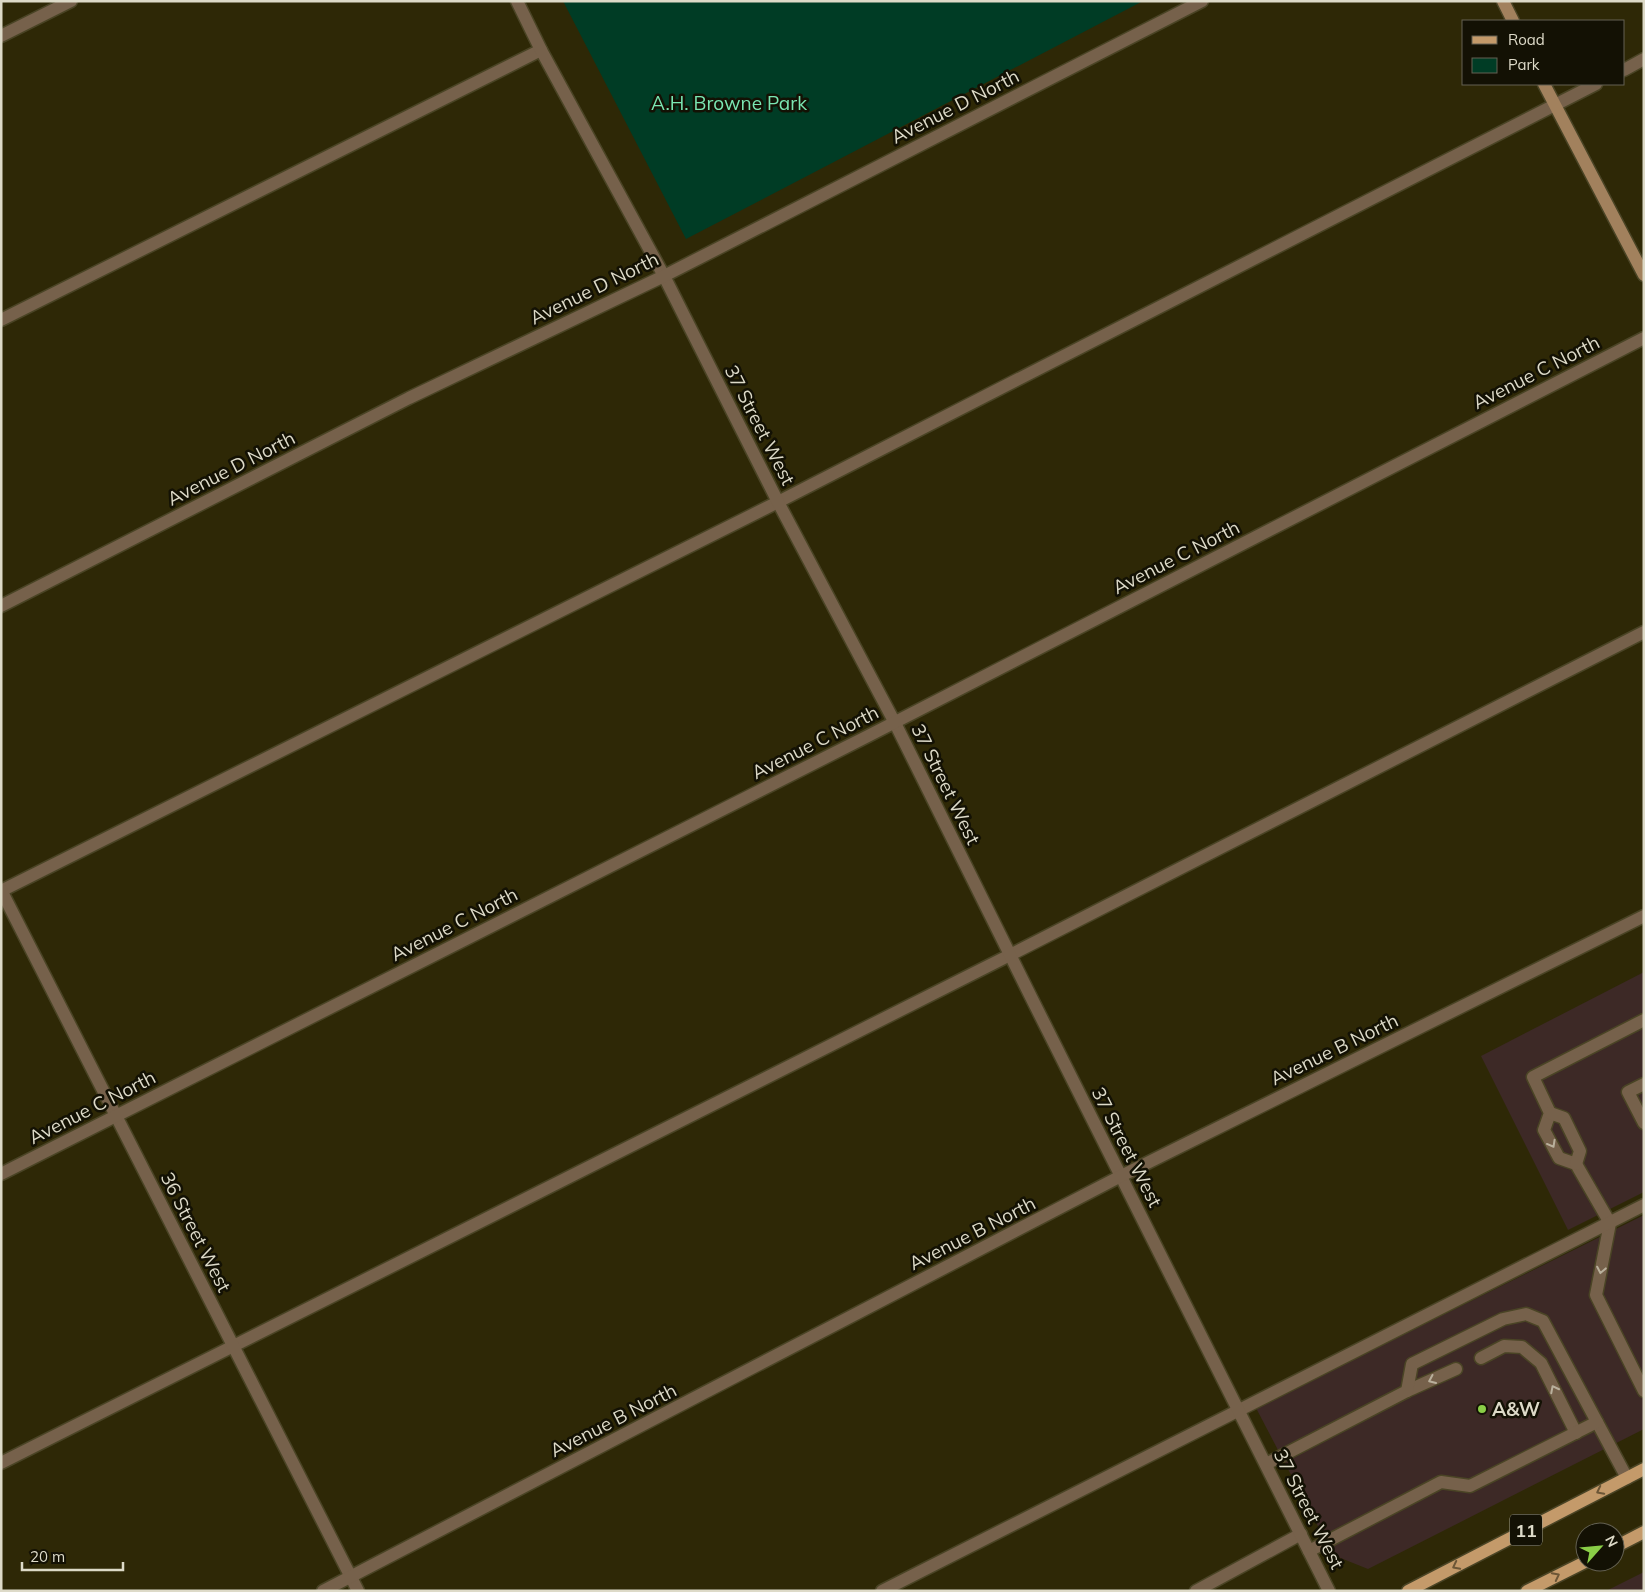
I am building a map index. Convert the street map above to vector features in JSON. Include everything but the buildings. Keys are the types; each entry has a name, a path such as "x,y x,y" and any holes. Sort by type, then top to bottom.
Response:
{"main road":[{"name":"11","path":"1408,1591 1644,1469"},
{"path":"1625,1541 1644,1532"},
{"path":"1527,1591 1575,1567"}],"street":[{"path":"1,36 71,1"},
{"name":"37 Street West","path":"517,1 541,50 664,276 778,502 895,723 1329,1591"},
{"name":"Avenue D North","path":"1,606 409,398 664,276 1202,1"},
{"path":"1502,1 1512,20"},
{"path":"1,320 541,50"},
{"path":"1625,70 1644,60"},
{"path":"1545,85 1644,275"},
{"path":"1,890 778,502 1594,85"},
{"name":"Avenue C North","path":"1,1174 895,723 1644,338"},
{"path":"1,1463 1010,955 1644,632"},
{"name":"36 Street West","path":"1,890 358,1591"},
{"name":"Avenue B North","path":"323,1591 1121,1176 1644,916"},
{"path":"1643,1389 1596,1295 1610,1222 1576,1164 1559,1158 1544,1130 1550,1114 1533,1077 1644,1020"},
{"path":"1644,1084 1628,1092 1644,1123"},
{"path":"1550,1114 1564,1118 1580,1150 1576,1164"},
{"path":"882,1591 1644,1206"},
{"path":"1408,1392 1412,1364 1503,1318 1526,1314 1543,1320 1627,1478"},
{"path":"1481,1358 1504,1346 1522,1347 1540,1363 1576,1433"},
{"path":"1266,1464 1456,1369"},
{"path":"1309,1552 1441,1482 1470,1486 1597,1422"},
{"path":"1196,1591 1301,1534"}],"shaded area":[{"path":"1644,972 1644,1192 1568,1230 1481,1056"},
{"path":"1644,1215 1644,1429 1368,1569 1333,1555 1256,1408"},
{"path":"1644,1572 1644,1591 1606,1591"}],"green space":[{"name":"A.H. Browne Park","path":"563,1 1143,1 686,239"}],"place":[{"name":"A&W","path":"1482,1409"}]}
